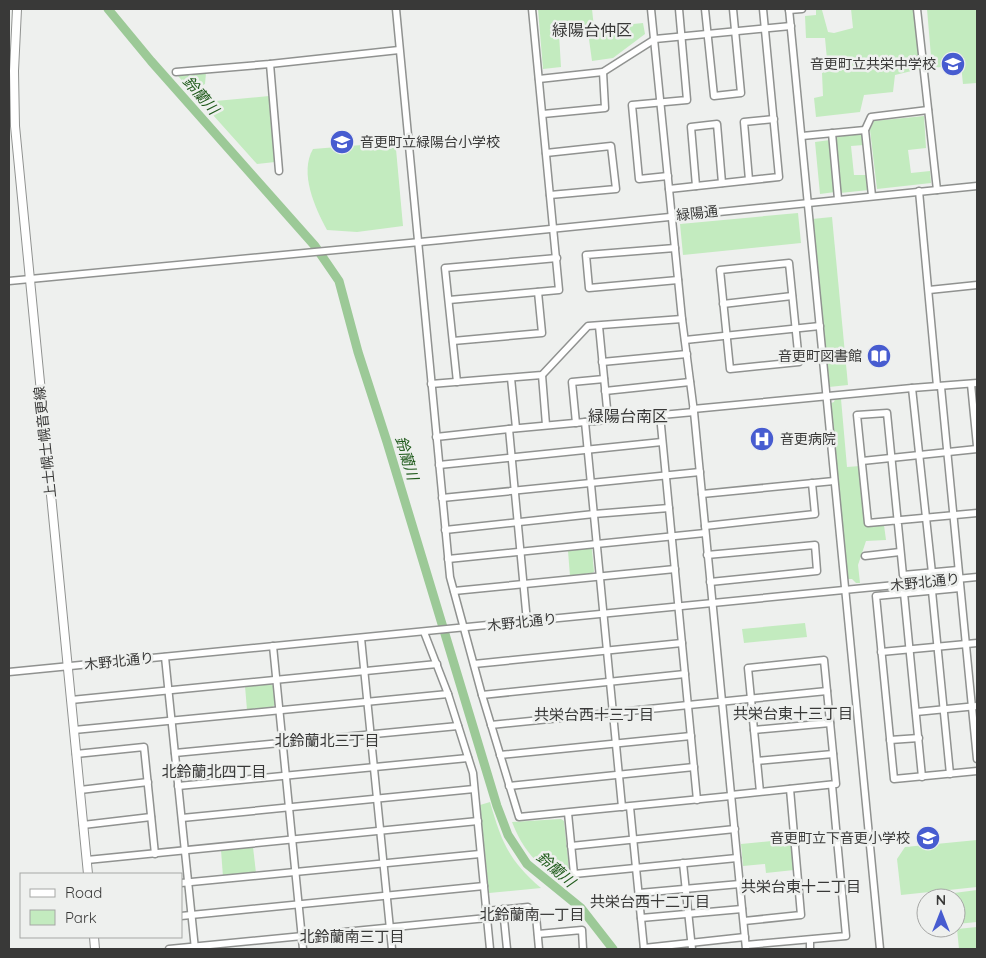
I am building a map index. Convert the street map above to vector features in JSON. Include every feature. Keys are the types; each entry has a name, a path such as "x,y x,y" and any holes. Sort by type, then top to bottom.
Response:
{"main road":[{"name":"上士幌士幌音更線","path":"14,14 15,126 88,873"}],"street":[{"path":"396,9 448,559 454,591 482,695 519,817 697,800 836,784 824,660 748,668 760,792"},
{"path":"449,300 559,290 532,9"},
{"path":"651,9 682,319 694,411 746,947 846,936 832,785"},
{"path":"668,176 639,179 632,105 687,100 679,9"},
{"path":"706,9 714,96 741,93 733,9"},
{"path":"669,188 779,178 763,9"},
{"path":"802,9 789,9 880,949"},
{"path":"917,9 937,190"},
{"path":"539,79 603,72 654,39 791,26"},
{"path":"176,72 399,50"},
{"path":"270,64 279,171"},
{"path":"543,114 605,108 603,72"},
{"path":"872,196 865,130 871,117 928,110"},
{"path":"749,180 744,122 774,119"},
{"path":"696,186 691,127 717,124 722,183"},
{"path":"802,136 865,130"},
{"path":"832,133 838,199"},
{"path":"546,153 611,146 616,189 550,195"},
{"name":"緑陽通","path":"9,281 977,186"},
{"path":"920,191 954,515 958,570 975,706 977,759"},
{"path":"675,248 586,255 589,288 678,280"},
{"path":"457,382 445,268 556,258"},
{"path":"789,263 792,296 799,362 730,370 720,270 789,263"},
{"path":"929,290 977,285"},
{"path":"453,341 542,333 538,292"},
{"path":"723,304 792,296"},
{"path":"432,384 542,376 588,326 682,319"},
{"path":"599,326 608,420"},
{"path":"685,340 820,326"},
{"path":"602,362 687,354"},
{"path":"542,376 546,425"},
{"path":"510,378 516,428"},
{"path":"576,422 572,382 604,380"},
{"path":"605,391 690,382"},
{"path":"436,437 660,415 826,396 974,384 977,448 862,461"},
{"path":"912,388 932,573"},
{"path":"958,570 902,575 897,521 892,458 887,413 857,416 868,523 897,521 977,513"},
{"path":"660,415 697,800"},
{"path":"585,422 618,774 633,839 644,948 692,946 745,938"},
{"path":"508,429 527,622"},
{"path":"438,465 662,442"},
{"path":"442,498 700,472"},
{"path":"702,494 834,481"},
{"path":"705,526 815,514 812,483"},
{"path":"445,530 669,508"},
{"path":"448,559 705,533"},
{"path":"708,555 814,545 817,571 710,582"},
{"path":"865,556 900,552"},
{"path":"454,591 674,569"},
{"name":"木野北通り","path":"9,672 977,577"},
{"path":"960,588 876,596 881,652 894,779 977,771"},
{"path":"932,591 950,774"},
{"path":"904,594 922,777"},
{"path":"424,632 448,694 473,773 490,949"},
{"path":"361,638 392,949"},
{"path":"474,664 682,643"},
{"path":"881,652 977,643"},
{"path":"273,646 303,949"},
{"path":"165,657 185,851 185,883 192,915 195,948"},
{"path":"71,700 437,664"},
{"path":"482,695 685,674"},
{"path":"491,725 827,691"},
{"path":"74,730 448,694"},
{"path":"916,712 975,706"},
{"path":"754,730 830,722"},
{"path":"175,753 458,726"},
{"path":"500,755 691,736"},
{"path":"890,740 918,738"},
{"path":"76,754 144,747 155,854"},
{"path":"757,761 834,754"},
{"path":"178,786 468,758"},
{"path":"509,786 694,767"},
{"path":"80,790 148,782"},
{"path":"182,818 474,789"},
{"path":"744,921 801,915 790,789"},
{"path":"568,812 574,874 738,858"},
{"path":"83,825 151,817"},
{"path":"87,860 478,822"},
{"path":"572,846 735,829"},
{"path":"185,883 480,854"},
{"path":"683,863 692,946"},
{"path":"639,893 740,884"},
{"path":"182,916 484,886"},
{"path":"169,949 390,928 487,914 504,909 528,907 536,916 539,949"},
{"path":"504,909 507,949"},
{"path":"641,918 742,909"},
{"path":"538,934 582,930 583,949"},
{"path":"810,940 810,949"}],"green space":[{"path":"538,9 592,9 594,28 643,23 645,34 613,58 592,61 588,32 559,34 561,67 543,69"},
{"path":"851,9 914,9 920,69 895,75 893,92 864,95 860,112 816,117 814,98 823,96 822,73 828,70 825,38 806,38 805,16 816,15 816,10 822,10 828,32 834,33 853,28"},
{"path":"927,9 977,9 977,83 963,84 961,65 932,68"},
{"path":"206,73 205,84 201,86 205,102 269,96 275,162 257,164 178,76"},
{"path":"924,116 926,148 908,150 911,173 930,171 931,183 877,189 870,130 874,121"},
{"path":"863,134 864,145 851,146 854,175 868,175 869,190 840,193 835,137"},
{"path":"830,140 835,192 820,194 815,142"},
{"path":"386,143 396,149 403,226 357,232 327,230 314,201 308,179 309,158 313,149"},
{"path":"798,213 801,243 683,255 680,224"},
{"path":"832,217 848,385 829,387 812,219"},
{"path":"835,399 841,399 847,467 860,466 866,526 884,525 886,540 866,541 858,565 860,583 848,579 831,403"},
{"path":"592,549 594,572 570,576 568,551"},
{"path":"805,623 807,637 744,643 742,629"},
{"path":"270,683 273,686 275,705 247,710 245,686"},
{"path":"490,802 498,829 508,849 521,868 541,888 489,893 480,805"},
{"path":"561,819 564,821 570,877 564,881 538,863 526,849 512,822"},
{"path":"791,839 794,870 766,873 765,864 743,866 741,844"},
{"path":"977,840 977,887 916,888 916,893 901,895 897,859 905,847"},
{"path":"253,847 256,873 223,877 221,850"},
{"path":"977,890 977,922 966,923 966,891"},
{"path":"977,927 977,949 959,949 958,938 966,938 966,928"}],"waterway":[{"name":"鈴蘭川","path":"108,9 151,61 315,246 339,281 358,352 497,806 508,835 527,864 581,908 613,949"}],"place":[{"name":"音更町立共栄中学校","path":"953,64"},
{"name":"音更町立緑陽台小学校","path":"342,142"},
{"name":"音更町図書館","path":"879,356"},
{"name":"音更病院","path":"762,439"},
{"name":"音更町立下音更小学校","path":"928,838"}],"district":[{"name":"緑陽台仲区","path":"592,30"},
{"name":"緑陽台南区","path":"628,416"},
{"name":"共栄台東十三丁目","path":"793,713"},
{"name":"共栄台西十三丁目","path":"594,714"},
{"name":"北鈴蘭北三丁目","path":"327,740"},
{"name":"北鈴蘭北四丁目","path":"214,771"},
{"name":"共栄台東十二丁目","path":"801,886"},
{"name":"共栄台西十二丁目","path":"650,901"},
{"name":"北鈴蘭南一丁目","path":"532,914"},
{"name":"北鈴蘭南三丁目","path":"352,936"}]}
